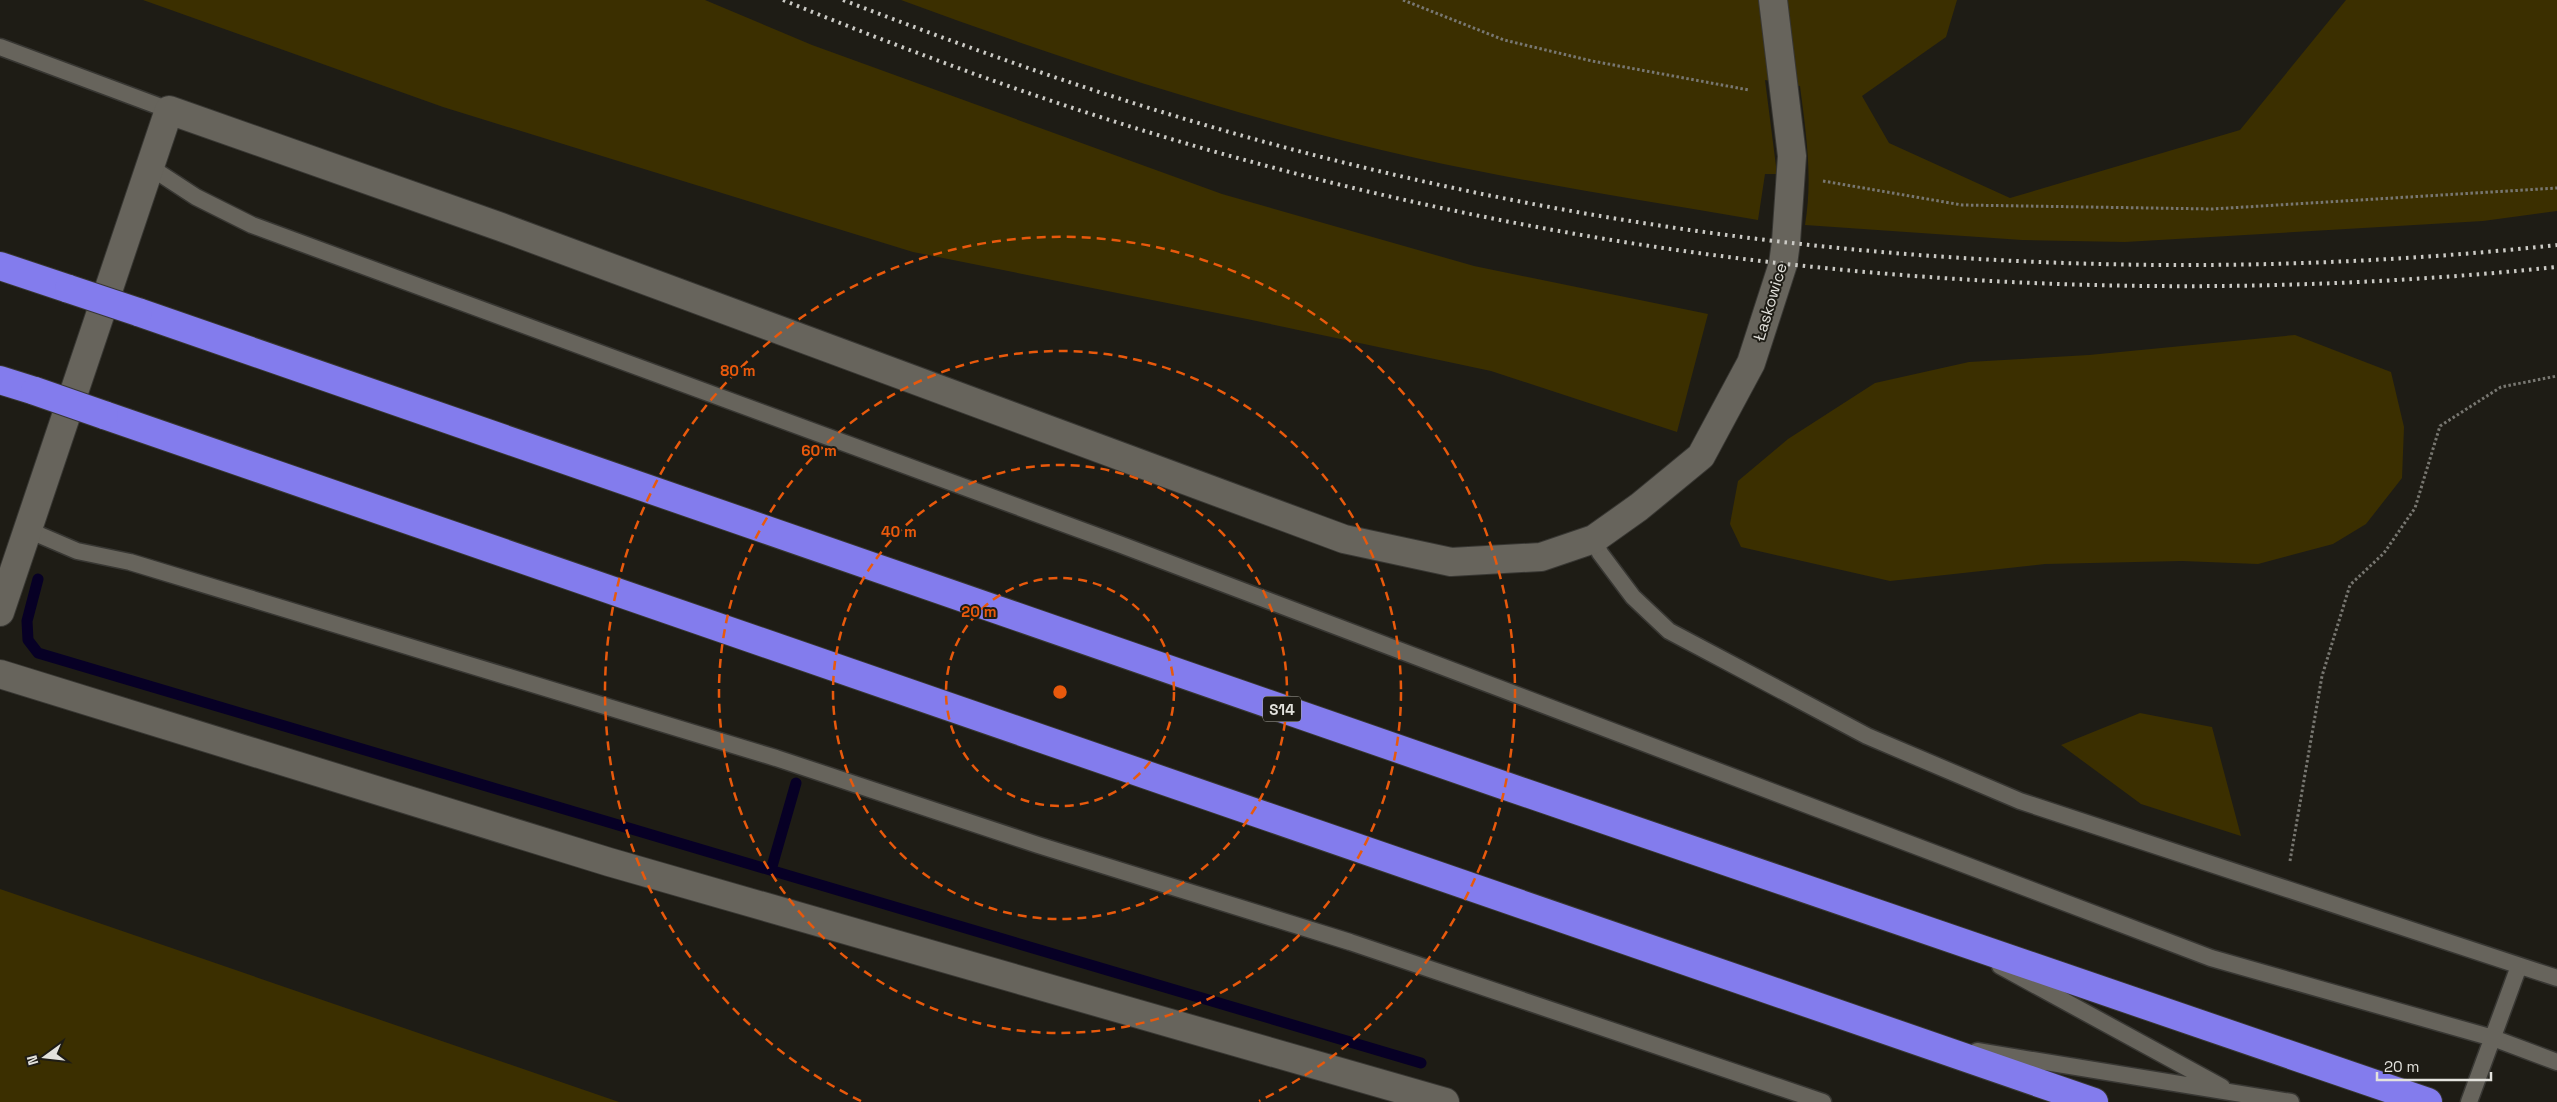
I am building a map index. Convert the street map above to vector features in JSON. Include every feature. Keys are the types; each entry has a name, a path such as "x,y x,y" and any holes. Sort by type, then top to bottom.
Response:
{"highway":[{"name":"S14","path":"0,266 2428,1102"},
{"path":"0,380 2094,1102"}],"street":[{"name":"Łaskowice","path":"169,110 501,227 1344,539 1451,562 1541,557 1594,539 1639,507 1700,456 1754,355 1783,264 1792,176 1791,137 1772,0"},
{"path":"0,612 169,110"},
{"path":"0,674 609,862 1445,1102"}],"lane":[{"path":"0,47 169,110"},
{"path":"150,167 196,197 252,225 1110,540 2211,958 2492,1038 2557,1062"},
{"path":"28,530 77,551 130,562 776,758 1028,842 1359,946 1823,1102"},
{"path":"1594,539 1600,553 1633,597 1669,630 1867,736 2020,801 2557,978"},
{"path":"1947,937 2251,1102"},
{"path":"2469,1102 2519,966"},
{"path":"1915,1041 2291,1102"}],"path":[{"path":"1403,0 1504,40 1592,61 1736,86 1785,101"},
{"path":"1792,176 1962,205 2203,209 2557,188"},
{"path":"2285,888 2322,676 2350,586 2384,554 2415,508 2440,426 2501,387 2557,376"}],"shaded area":[{"path":"143,0 705,0 812,45 1222,194 1474,266 1708,314 1677,432 1491,371 1247,319 913,252 443,107"},
{"path":"901,0 1957,0 1946,37 1862,96 1889,143 2010,198 2240,130 2346,0 2557,0 2557,211 2483,221 2125,242 2022,240 1805,225 1809,173 1800,86 1765,80 1777,174 1765,174 1758,220 1501,175 1416,158 1351,142 1220,107 1092,67"},
{"path":"2295,335 2391,372 2404,427 2402,478 2366,524 2333,544 2258,564 2182,561 2045,564 1890,581 1741,547 1730,524 1738,481 1788,439 1875,383 1969,362 2089,355"},
{"path":"2140,713 2212,727 2241,836 2141,804 2061,745"},
{"path":"0,889 619,1102 0,1102"}],"waterway":[{"path":"38,579 27,621 28,640 38,653 1421,1063"},
{"path":"771,870 796,783"}],"railway":[{"path":"783,0 899,46 1017,89 1196,146 1256,163 1415,202 1576,234 1739,258 1902,275 2065,284 2229,286 2393,280 2557,267"},
{"path":"843,0 1074,84 1251,138 1463,190 1617,219 1773,241 1929,256 2086,264 2244,265 2401,258 2557,245"}]}
